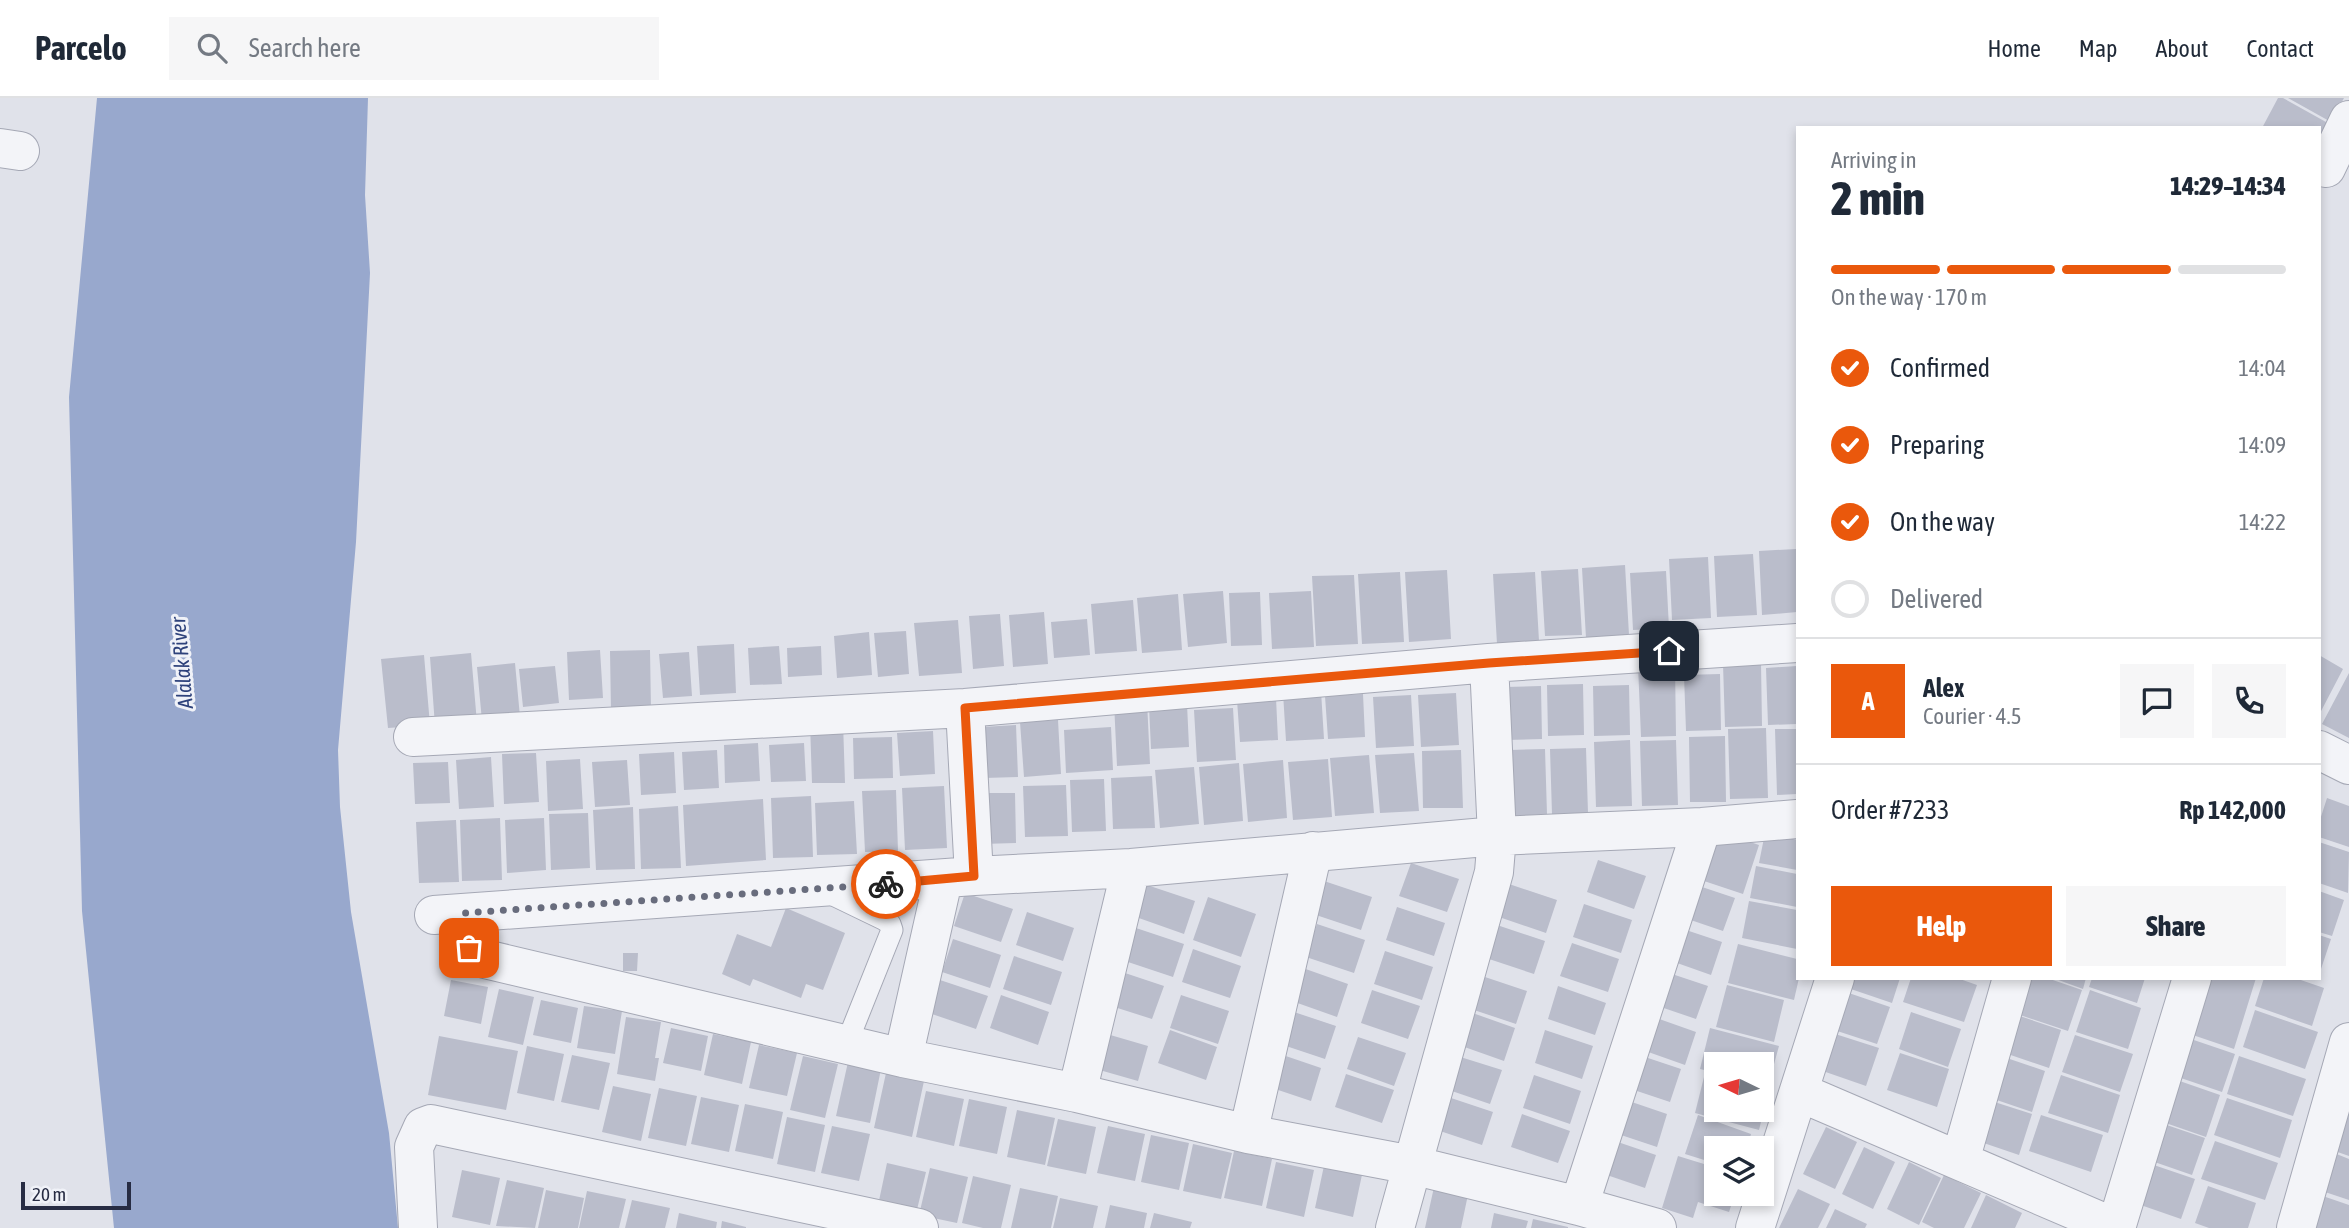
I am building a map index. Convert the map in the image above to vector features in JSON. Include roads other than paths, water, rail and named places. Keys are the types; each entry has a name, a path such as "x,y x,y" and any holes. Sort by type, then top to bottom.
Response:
{"street":[{"path":"2326,168 2349,120"},
{"path":"413,737 965,708 1489,663 1796,643"},
{"path":"1395,1228 1494,872 1497,836 1489,663"},
{"path":"903,1058 959,878 965,708"},
{"path":"2321,751 2349,765"},
{"path":"1657,1228 1412,1165 1248,1134 1077,1093 903,1058 485,959 469,948 449,914 1131,868 1497,836 1702,827 1796,819"},
{"path":"1579,1206 1702,827"},
{"path":"1248,1134 1313,851"},
{"path":"1077,1093 1131,868"},
{"path":"1755,1228 1834,980"},
{"path":"1960,1161 2011,980"},
{"path":"1799,1092 1960,1161 2066,1218 2116,1228 2191,980"},
{"path":"2296,1228 2349,1042"},
{"path":"418,1228 414,1147 423,1127 431,1124 919,1228"}],"lane":[{"path":"820,888 885,920 892,930 846,1045"}],"water":[{"name":"Alalak River","path":"97,98 368,98 365,195 370,273 356,542 338,750 340,807 351,912 389,1133 398,1228 114,1228 82,911 69,397"}]}
